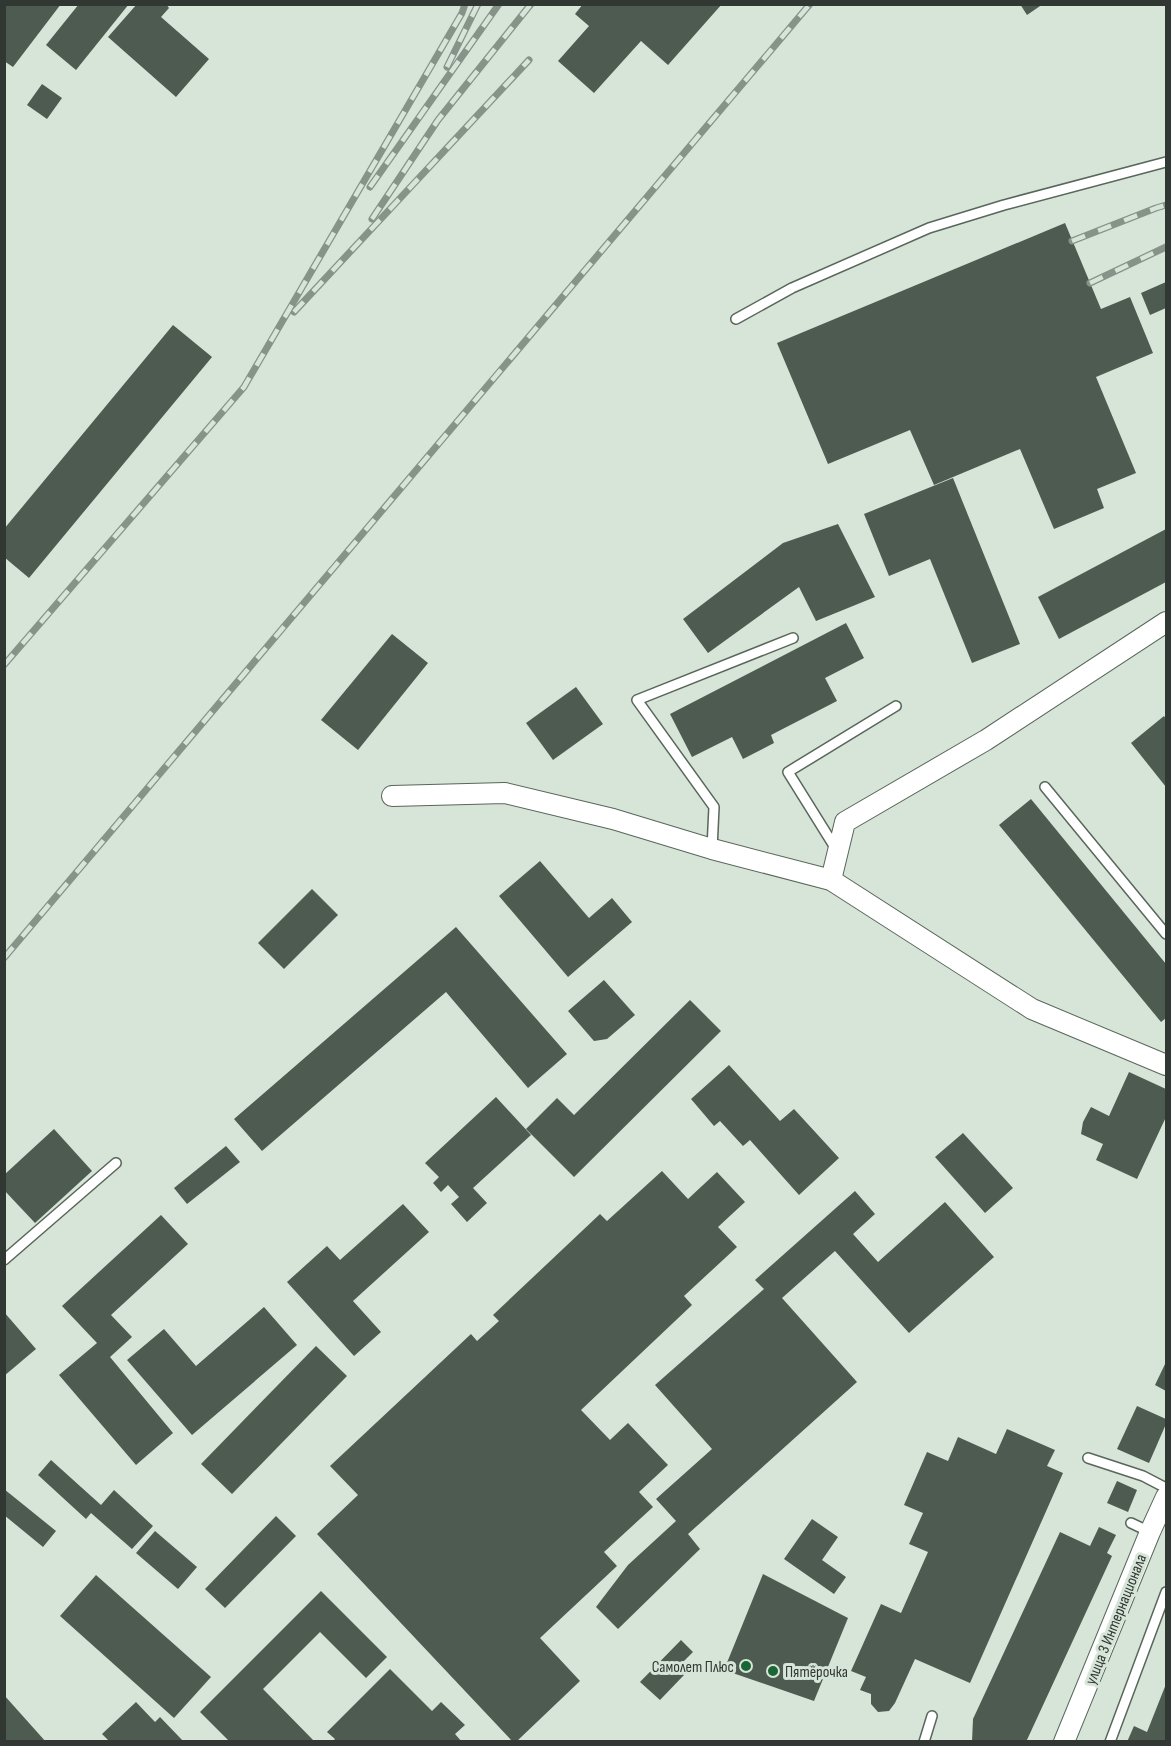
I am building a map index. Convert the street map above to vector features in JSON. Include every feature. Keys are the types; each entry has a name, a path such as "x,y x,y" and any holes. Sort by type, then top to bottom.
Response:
{"street":[{"path":"831,880 845,822 986,740 1167,622"},
{"path":"392,796 505,793 613,819 712,849 831,880 1032,1009 1167,1065"},
{"name":"улица 3 Интернационала","path":"1064,1742 1150,1532 1167,1497"}],"lane":[{"path":"736,319 792,288 929,228 1004,205 1167,162"},
{"path":"712,849 714,807 637,700 794,638"},
{"path":"838,852 788,772 896,706"},
{"path":"1046,787 1167,934"},
{"path":"4,1260 116,1163"},
{"path":"1088,1458 1143,1476 1167,1488"},
{"path":"1131,1523 1150,1532"},
{"path":"1110,1742 1167,1592"},
{"path":"924,1742 932,1716"}],"building":[{"path":"4,4 61,4 13,67 4,61"},
{"path":"79,4 129,4 76,70 46,45"},
{"path":"137,4 166,4 169,8 161,17 209,59 176,97 108,37"},
{"path":"583,4 722,4 668,65 641,41 594,93 558,61 589,26 575,14"},
{"path":"1020,4 1043,4 1027,15"},
{"path":"42,84 62,98 47,119 27,105"},
{"path":"1065,223 1101,309 1130,297 1153,353 1096,377 1136,473 1097,489 1104,508 1054,529 1020,449 934,485 910,430 828,464 777,343"},
{"path":"1166,282 1166,308 1150,315 1141,293"},
{"path":"173,325 212,357 29,578 4,557 4,529"},
{"path":"953,478 1020,644 972,663 930,559 889,576 864,514"},
{"path":"838,524 875,597 816,621 799,587 708,653 683,619 783,543"},
{"path":"1166,529 1166,582 1059,639 1038,597"},
{"path":"846,623 864,658 825,678 837,701 771,735 774,743 743,759 732,737 692,757 670,714"},
{"path":"392,634 428,663 358,750 321,720"},
{"path":"576,687 603,724 553,760 526,723"},
{"path":"1164,716 1166,719 1166,787 1131,743"},
{"path":"1031,799 1166,964 1166,1018 1161,1022 999,825"},
{"path":"540,861 589,918 612,898 632,922 568,977 499,896"},
{"path":"312,889 338,915 284,969 258,943"},
{"path":"456,927 567,1054 528,1088 446,992 262,1151 234,1119"},
{"path":"604,980 635,1015 607,1039 594,1041 568,1011"},
{"path":"690,1000 721,1031 574,1177 526,1129 557,1098 574,1115"},
{"path":"729,1065 780,1121 794,1109 839,1158 799,1195 750,1140 743,1146 720,1121 714,1126 691,1099"},
{"path":"1129,1072 1166,1089 1166,1117 1137,1179 1096,1160 1103,1144 1081,1134 1083,1122 1091,1107 1109,1116"},
{"path":"496,1097 531,1135 473,1188 487,1203 467,1222 451,1204 459,1197 448,1185 441,1192 433,1183 439,1177 425,1163"},
{"path":"54,1129 92,1171 35,1223 4,1190 4,1175"},
{"path":"963,1133 1013,1188 985,1213 935,1157"},
{"path":"226,1146 240,1162 187,1204 174,1188"},
{"path":"662,1171 688,1199 717,1172 745,1202 718,1227 737,1247 684,1296 692,1305 581,1410 610,1440 628,1423 668,1465 639,1492 653,1507 604,1552 617,1566 540,1638 580,1681 516,1742 513,1742 317,1534 358,1495 330,1466 471,1334 477,1341 499,1321 493,1315 600,1214 607,1221"},
{"path":"855,1191 875,1214 853,1234 878,1262 945,1202 994,1257 909,1333 835,1251 782,1298 857,1382 688,1534 700,1549 618,1629 596,1607 628,1565 676,1521 656,1499 712,1449 655,1385 764,1289 755,1280"},
{"path":"403,1204 429,1232 353,1301 381,1332 354,1356 287,1282 327,1246 340,1260"},
{"path":"161,1215 188,1244 111,1315 132,1337 110,1357 173,1433 136,1465 59,1375 97,1343 62,1306"},
{"path":"264,1307 297,1345 192,1435 127,1360 164,1329 196,1366"},
{"path":"4,1312 36,1349 4,1376"},
{"path":"316,1346 347,1376 232,1494 201,1464"},
{"path":"1166,1362 1166,1391 1155,1385"},
{"path":"1137,1406 1166,1419 1166,1424 1149,1463 1117,1449"},
{"path":"1007,1429 1055,1450 1047,1466 1063,1473 970,1683 915,1659 895,1703 889,1711 878,1712 871,1704 871,1694 860,1690 866,1677 851,1671 881,1604 901,1613 928,1552 909,1544 923,1513 904,1505 927,1452 948,1461 958,1437 996,1454"},
{"path":"51,1460 101,1505 114,1490 153,1526 132,1549 91,1513 86,1519 38,1475"},
{"path":"1117,1481 1137,1490 1128,1512 1107,1503"},
{"path":"4,1489 56,1531 43,1547 4,1515"},
{"path":"276,1516 296,1536 225,1608 205,1589"},
{"path":"812,1519 838,1537 822,1560 846,1577 834,1594 784,1559"},
{"path":"1099,1527 1116,1535 1107,1553 1112,1556 1026,1742 972,1742 973,1719 1060,1532 1090,1546"},
{"path":"155,1531 197,1567 178,1589 136,1553"},
{"path":"763,1574 848,1618 814,1701 724,1670"},
{"path":"96,1575 211,1677 174,1718 60,1616"},
{"path":"321,1591 387,1657 366,1678 320,1632 263,1689 315,1742 230,1742 200,1712"},
{"path":"681,1640 693,1652 677,1668 684,1675 660,1700 640,1682"},
{"path":"390,1669 432,1711 441,1702 465,1725 455,1734 462,1742 332,1742 335,1739 327,1732"},
{"path":"1166,1684 1166,1742 1127,1742 1134,1726 1147,1732"},
{"path":"4,1695 46,1742 4,1742"},
{"path":"136,1702 155,1722 160,1717 184,1742 110,1742 102,1734"}],"railway":[{"path":"4,665 244,387 462,13 465,4"},
{"path":"447,67 478,4"},
{"path":"370,187 499,4"},
{"path":"372,219 438,120 531,4"},
{"path":"4,958 810,4"},
{"path":"294,312 529,60"},
{"path":"1072,241 1166,205"},
{"path":"1090,283 1166,247"}],"place":[{"name":"Самолет Плюс","path":"746,1666"},
{"name":"Пятёрочка","path":"773,1671"}]}
